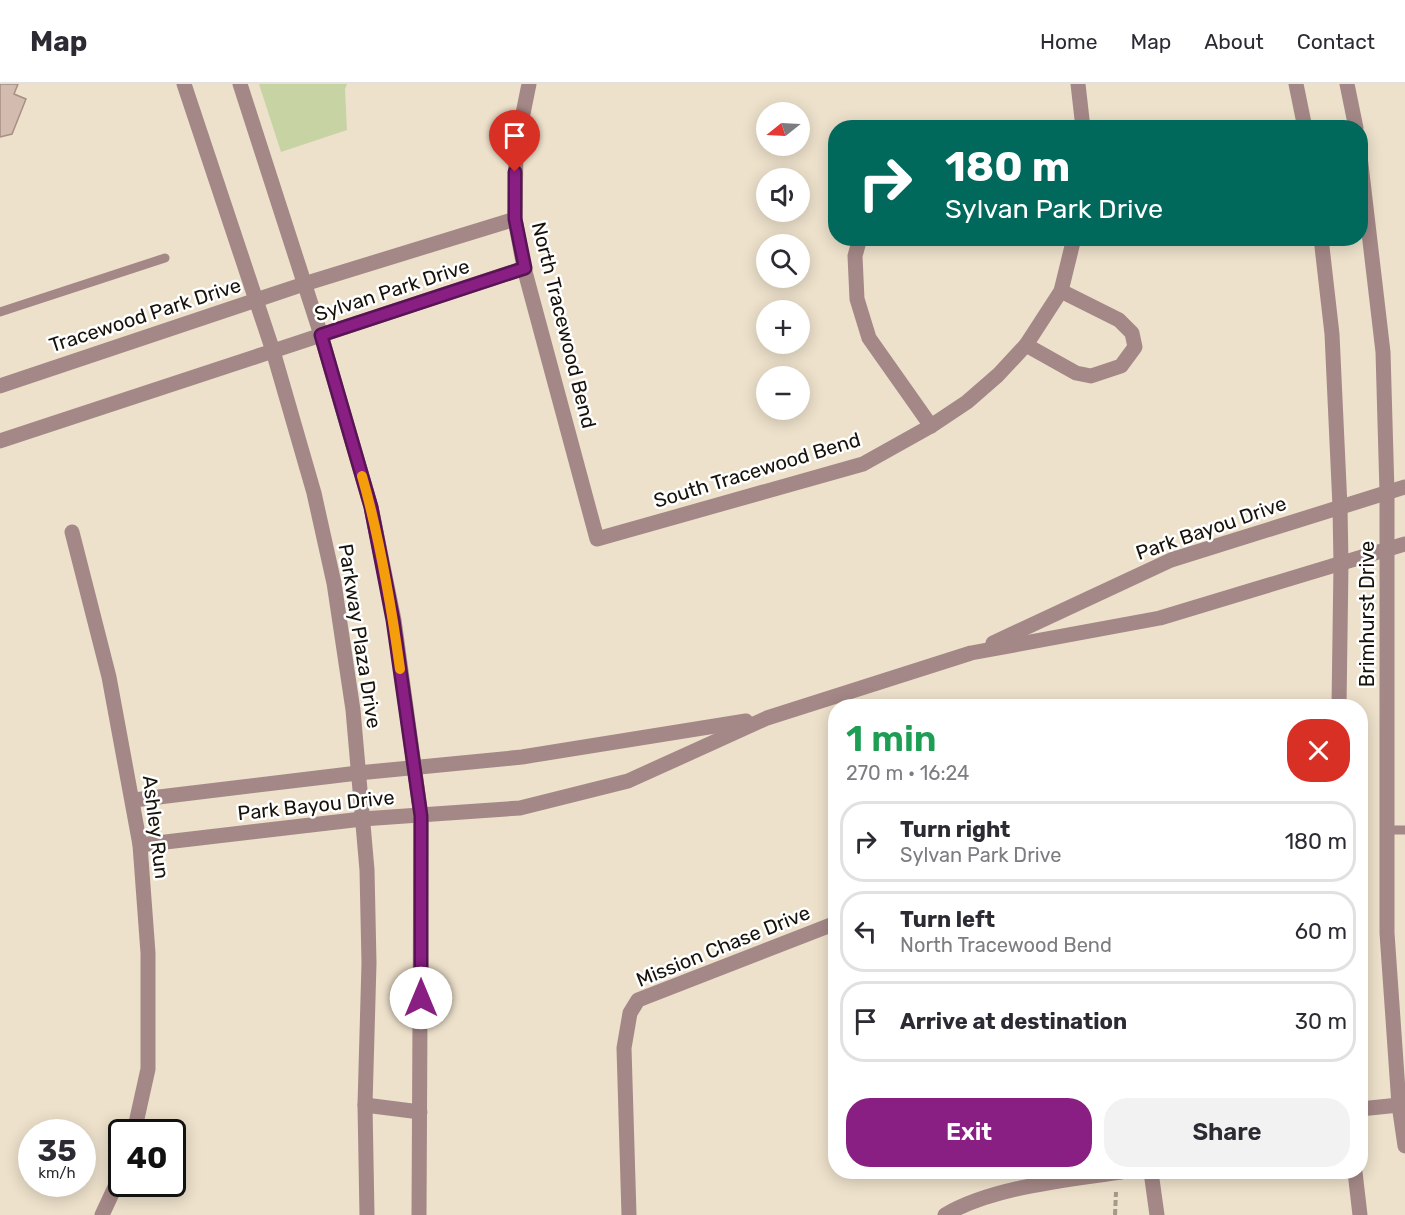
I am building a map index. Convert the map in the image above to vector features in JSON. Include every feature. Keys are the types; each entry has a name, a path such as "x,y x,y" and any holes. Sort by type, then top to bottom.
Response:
{"street":[{"name":"Parkway Plaza Drive","path":"184,84 273,351 314,493 334,584 353,710 367,870 369,963 365,1105 367,1215"},
{"name":"Parkway Plaza Drive","path":"240,84 321,335 371,507 393,620 421,816 419,1215"},
{"name":"North Tracewood Bend","path":"530,84 516,148 515,219 525,268 597,539"},
{"path":"1078,84 1082,120"},
{"path":"1296,84 1303,120"},
{"path":"1347,84 1354,120"},
{"name":"Sylvan Park Drive","path":"304,284 515,219"},
{"name":"Brimhurst Drive","path":"1368,224 1383,352 1388,492 1387,933 1399,1105 1405,1146"},
{"path":"858,246 855,256 857,299 869,338 931,426"},
{"name":"South Tracewood Bend","path":"597,539 863,464 931,426 967,402 1026,345 1060,291 1072,246"},
{"name":"Brimhurst Drive","path":"1322,246 1332,334 1340,507 1339,699"},
{"name":"Sylvan Park Drive","path":"273,351 525,268"},
{"name":"Tracewood Park Drive","path":"0,386 304,284"},
{"path":"1026,345 1076,373 1091,376 1122,366 1135,347 1132,333 1119,320 1060,291"},
{"path":"0,441 273,351"},
{"name":"Park Bayou Drive","path":"971,653 1171,560 1405,487"},
{"name":"Ashley Run","path":"72,532 109,676 141,845 148,953 148,1069 137,1119"},
{"name":"Park Bayou Drive","path":"141,845 362,819 520,808 628,781 767,718 971,653 1160,618 1405,544"},
{"name":"Park Bayou Drive","path":"134,800 358,773 522,757 767,718"},
{"name":"Mission Chase Drive","path":"629,1215 624,1048 630,1013 638,1000 828,927"},
{"path":"365,1105 420,1112"},
{"path":"1368,1109 1399,1105"},
{"path":"945,1215 964,1204 1042,1184 1075,1179"},
{"path":"1152,1179 1158,1215"},
{"path":"1356,1179 1360,1215"},
{"path":"102,1215 110,1197"}],"lane":[{"path":"0,312 165,258"},
{"path":"1387,830 1405,830"}],"green space":[{"path":"259,84 347,84 345,89 347,130 281,152"}],"building":[{"path":"0,84 18,84 14,94 26,99 12,134 0,137"}],"slow traffic":[{"path":"362,476 371,507 400,669"}],"route":[{"path":"421,998 421,816 393,620 371,507 321,335 525,268 515,219 515,172"}]}
